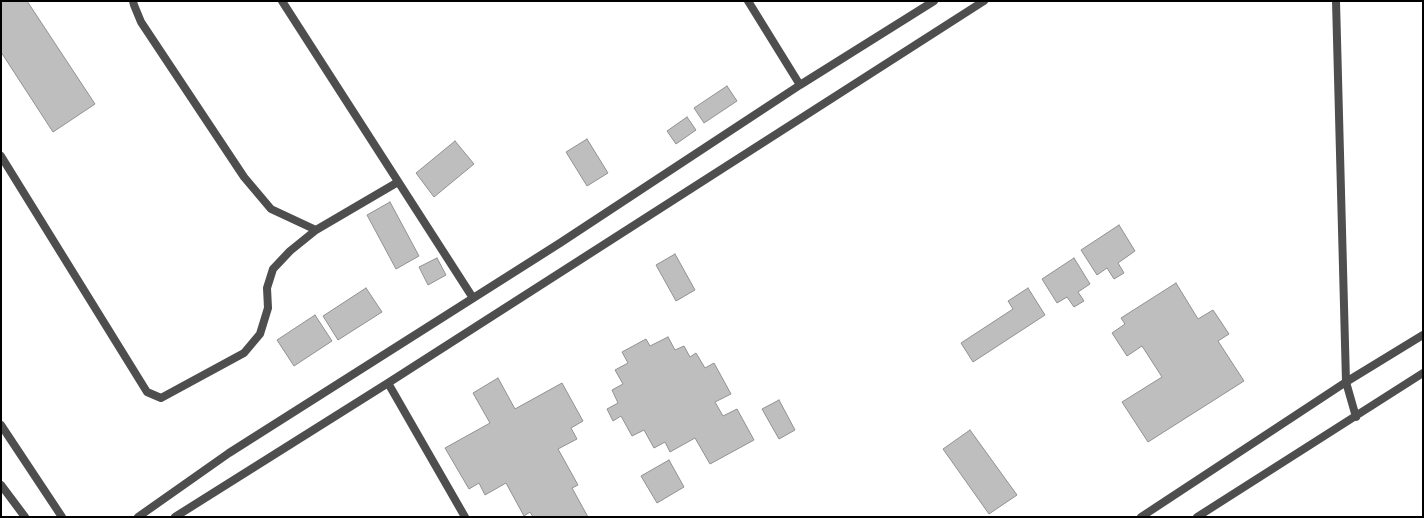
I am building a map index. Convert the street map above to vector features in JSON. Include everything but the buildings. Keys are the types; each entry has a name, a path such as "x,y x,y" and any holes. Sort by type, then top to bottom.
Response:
{"lane":[{"path":"134,1 134,5 141,22 244,177 271,209 316,230"},
{"path":"282,1 473,298"},
{"path":"748,1 800,85"},
{"path":"138,517 229,453 560,243 800,85 934,1"},
{"path":"175,517 388,383 984,1"},
{"path":"1336,1 1346,382 1356,417"},
{"path":"1,156 147,392 161,398 244,353 260,334 268,308 267,288 273,269 290,251 316,230 398,182"},
{"path":"1141,517 1346,382 1423,336"},
{"path":"1197,517 1423,373"},
{"path":"388,383 465,517"},
{"path":"1,425 62,517"},
{"path":"1,485 24,517"}]}
